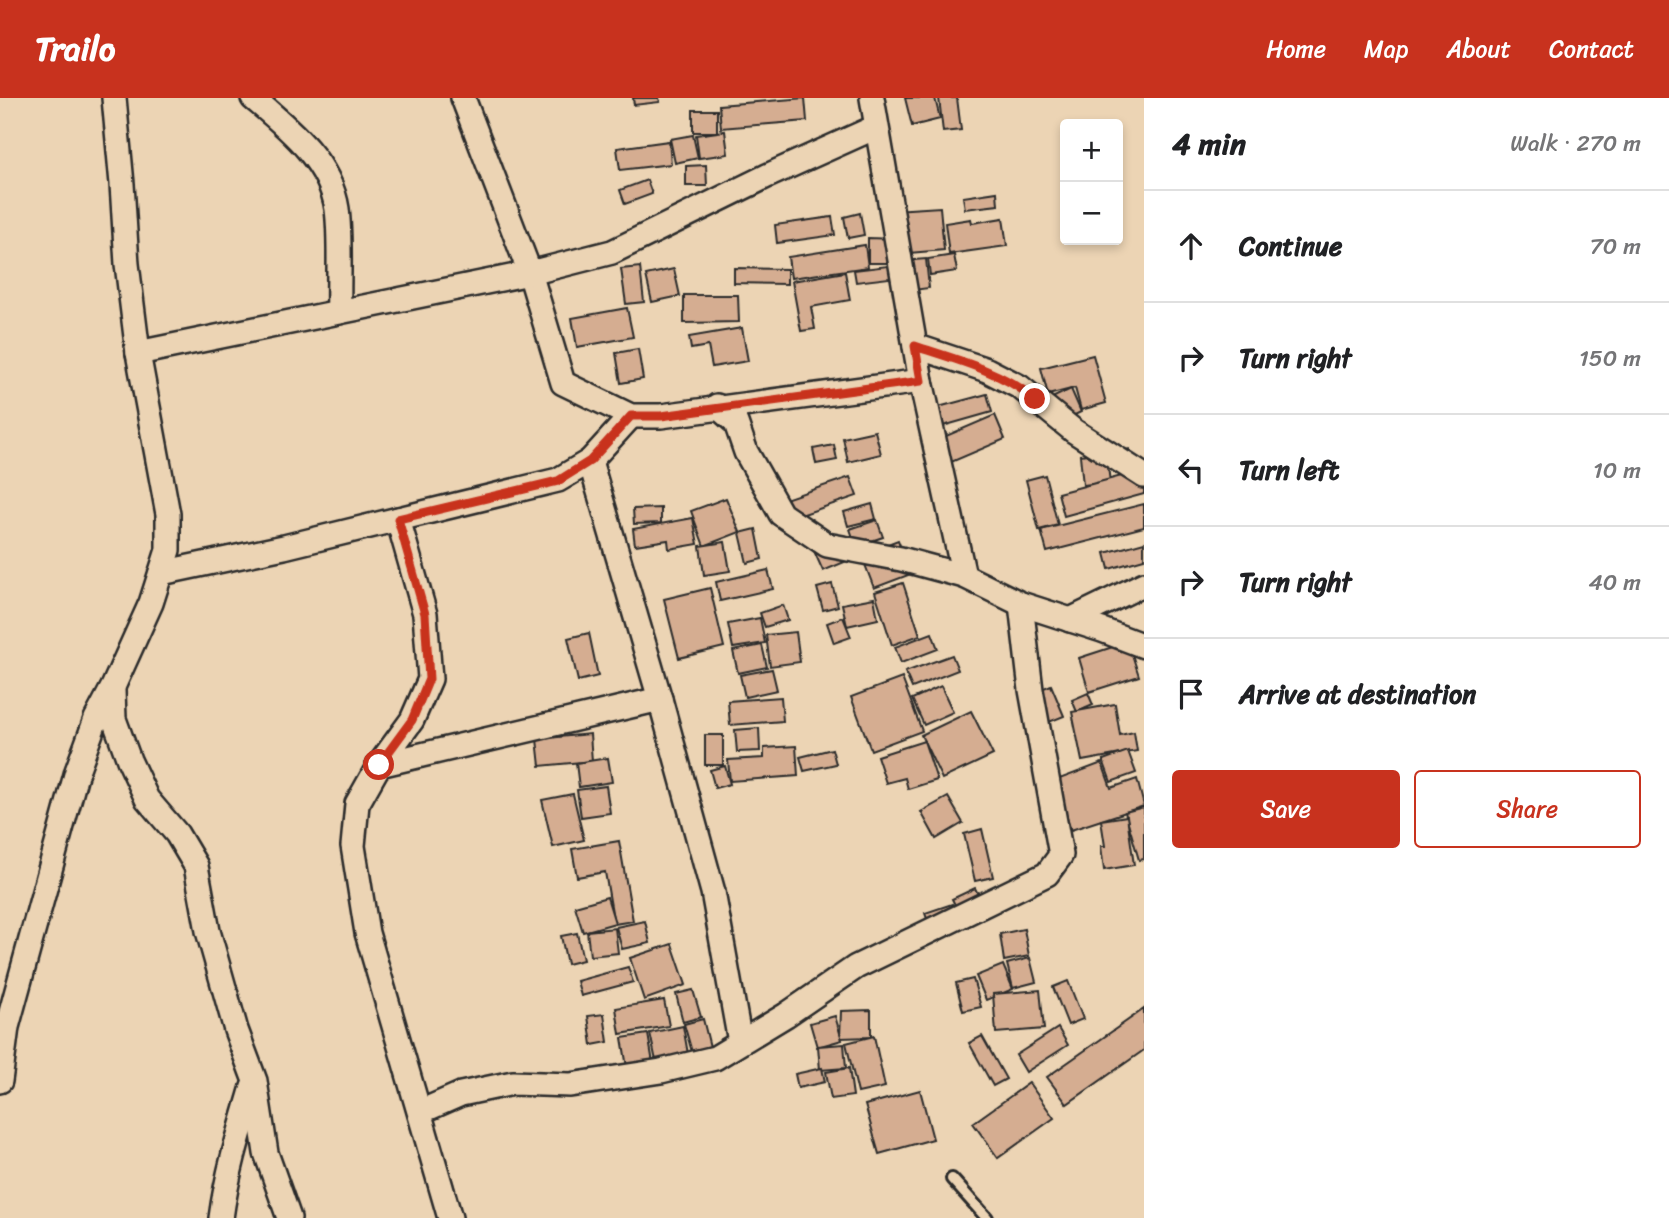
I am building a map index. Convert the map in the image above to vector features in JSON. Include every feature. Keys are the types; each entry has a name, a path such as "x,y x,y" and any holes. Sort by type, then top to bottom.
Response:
{"street":[{"path":"0,1081 7,1027 77,771 96,719 151,603 168,550 168,514 138,354 127,264 114,98"},
{"path":"253,98 291,130 325,174 337,208 339,312"},
{"path":"463,98 530,273 563,383 631,416 661,416 921,381"},
{"path":"872,98 921,381 964,576"},
{"path":"138,354 530,273 612,252 767,176 876,127"},
{"path":"915,346 987,370 1020,387 1074,431 1144,476"},
{"path":"717,407 736,423 746,452 781,514 827,545 901,559 964,576 1021,604 1144,646"},
{"path":"161,573 284,548 558,481 590,461 631,416"},
{"path":"590,461 713,892 740,1042"},
{"path":"398,519 425,614 429,679 412,720 379,765 357,804 353,846 367,933 450,1218"},
{"path":"1070,620 1144,584"},
{"path":"420,1112 461,1094 513,1083 570,1085 661,1071 715,1058 786,1015 856,967 1047,874 1061,855 1031,690 1021,604"},
{"path":"113,687 114,719 147,799 177,834 196,866 215,956 236,1030 255,1081 266,1153 289,1218"},
{"path":"379,765 660,699"},
{"path":"221,1218 233,1155 255,1081"}],"lane":[{"path":"952,1179 987,1218"}],"building":[{"path":"633,98 659,98 660,102 634,105"},
{"path":"805,98 807,121 721,128 719,105"},
{"path":"905,98 935,98 940,119 912,126"},
{"path":"939,98 957,98 961,130 943,132"},
{"path":"693,110 717,110 717,132 693,132"},
{"path":"725,131 728,154 699,158 696,135"},
{"path":"693,135 698,158 675,163 670,139"},
{"path":"669,141 671,164 620,170 617,148"},
{"path":"706,165 707,186 686,186 686,166"},
{"path":"647,180 652,194 625,204 620,190"},
{"path":"997,192 998,205 965,209 963,197"},
{"path":"940,207 944,250 897,254 894,210"},
{"path":"860,213 864,235 848,238 844,217"},
{"path":"832,217 835,235 777,243 775,225"},
{"path":"1003,218 1007,246 949,254 945,223 971,219 972,223"},
{"path":"868,238 895,239 895,263 868,263"},
{"path":"865,245 868,267 791,278 788,257"},
{"path":"954,255 957,271 930,275 928,259"},
{"path":"926,259 929,288 906,291 902,261"},
{"path":"896,265 898,277 856,282 854,270"},
{"path":"640,267 644,302 626,304 621,269"},
{"path":"734,268 787,269 787,284 734,283"},
{"path":"674,269 680,296 652,302 646,275"},
{"path":"845,272 850,300 811,307 815,329 801,331 792,281"},
{"path":"684,295 738,295 739,322 684,323"},
{"path":"627,308 633,337 577,347 572,318"},
{"path":"742,328 748,361 712,367 708,346 691,349 689,337"},
{"path":"638,349 643,379 621,383 616,353"},
{"path":"1093,355 1106,403 1081,410 1075,388 1048,395 1041,368"},
{"path":"1071,389 1081,412 1062,421 1052,398"},
{"path":"987,394 992,412 936,428 931,409"},
{"path":"995,415 1005,439 949,463 939,439"},
{"path":"875,431 881,454 848,462 843,438"},
{"path":"834,445 837,460 816,464 813,449"},
{"path":"1130,449 1131,465 1108,467 1110,482 1083,485 1080,455"},
{"path":"1144,470 1144,494 1064,516 1058,493"},
{"path":"1045,475 1058,525 1039,530 1026,480"},
{"path":"850,477 857,496 792,518 785,499"},
{"path":"726,498 740,532 704,546 691,511"},
{"path":"872,504 876,519 848,526 844,512"},
{"path":"1144,504 1144,527 1047,552 1041,530"},
{"path":"661,508 661,523 634,524 633,509"},
{"path":"693,518 698,544 669,549 668,540 635,545 633,529"},
{"path":"877,520 883,537 856,546 850,529"},
{"path":"756,529 762,559 747,563 740,533"},
{"path":"851,536 859,556 823,571 814,551"},
{"path":"898,540 911,574 874,588 861,554"},
{"path":"725,542 730,571 704,575 700,546"},
{"path":"1144,542 1144,559 1109,569 1105,553"},
{"path":"768,570 773,589 720,601 716,582"},
{"path":"903,583 920,635 892,645 875,592"},
{"path":"832,584 838,606 823,610 817,588"},
{"path":"710,588 724,647 679,658 664,599"},
{"path":"874,598 878,619 847,626 842,604"},
{"path":"783,605 788,620 765,627 760,613"},
{"path":"843,617 851,637 834,643 827,623"},
{"path":"760,618 765,643 733,648 728,624"},
{"path":"796,632 800,662 770,666 766,635"},
{"path":"589,633 598,676 578,681 568,638"},
{"path":"932,633 938,649 901,663 895,647"},
{"path":"1128,642 1139,676 1089,692 1079,658"},
{"path":"762,645 767,667 738,673 733,651"},
{"path":"952,655 958,670 912,688 905,672"},
{"path":"772,669 777,690 745,697 740,675"},
{"path":"902,678 922,731 871,750 851,697"},
{"path":"1051,685 1064,716 1039,726 1027,695"},
{"path":"941,686 953,712 924,725 912,699"},
{"path":"1088,693 1093,705 1077,712 1072,700"},
{"path":"781,697 783,721 730,725 728,701"},
{"path":"1115,704 1120,735 1134,732 1137,751 1082,761 1072,712"},
{"path":"971,711 993,755 942,779 921,735"},
{"path":"759,728 760,751 737,752 735,730"},
{"path":"590,734 592,761 540,766 537,739"},
{"path":"705,735 723,735 723,765 705,765"},
{"path":"924,741 937,780 908,789 905,778 886,783 877,756"},
{"path":"796,746 798,776 730,781 728,760 764,758 764,748"},
{"path":"832,749 836,764 804,771 800,757"},
{"path":"1128,751 1136,773 1111,782 1103,760"},
{"path":"608,758 612,782 579,787 576,763"},
{"path":"1102,763 1111,788 1137,779 1144,806 1071,830 1054,781"},
{"path":"725,766 730,784 715,788 710,770"},
{"path":"606,786 610,813 581,817 577,790"},
{"path":"573,794 584,840 553,847 542,800"},
{"path":"948,797 963,823 936,839 921,812"},
{"path":"1144,807 1144,859 1139,860 1125,812"},
{"path":"1127,816 1134,865 1104,870 1101,846 1105,846 1101,820"},
{"path":"982,829 993,877 975,881 964,834"},
{"path":"619,841 633,921 614,924 605,872 577,877 572,849"},
{"path":"975,888 986,910 964,922 952,899"},
{"path":"607,897 615,923 583,932 575,906"},
{"path":"952,904 961,929 934,938 925,913"},
{"path":"645,921 650,943 622,949 616,927"},
{"path":"615,928 618,953 590,956 587,931"},
{"path":"1024,929 1029,956 1004,961 1000,934"},
{"path":"577,933 583,960 567,964 561,936"},
{"path":"672,944 686,985 644,1000 630,958"},
{"path":"1030,958 1036,982 1013,988 1007,964"},
{"path":"1003,965 1013,989 986,1000 976,976"},
{"path":"628,967 633,982 581,996 577,981"},
{"path":"973,979 981,1007 963,1011 956,983"},
{"path":"1068,981 1083,1019 1068,1025 1053,987"},
{"path":"693,990 701,1017 683,1022 676,994"},
{"path":"1040,990 1044,1029 996,1033 993,994"},
{"path":"664,1000 669,1026 620,1034 616,1008"},
{"path":"1144,1009 1144,1050 1067,1104 1047,1077"},
{"path":"871,1010 871,1037 840,1038 841,1011"},
{"path":"604,1014 608,1042 592,1045 588,1016"},
{"path":"835,1016 842,1040 817,1047 810,1023"},
{"path":"703,1019 710,1047 692,1052 684,1024"},
{"path":"683,1026 688,1054 656,1061 650,1033"},
{"path":"1058,1028 1068,1045 1026,1072 1016,1055"},
{"path":"648,1034 653,1063 627,1067 622,1038"},
{"path":"874,1036 885,1087 858,1093 846,1043"},
{"path":"982,1036 1006,1079 993,1086 969,1043"},
{"path":"844,1044 846,1068 820,1070 818,1046"},
{"path":"822,1068 825,1082 798,1088 795,1074"},
{"path":"849,1068 853,1096 831,1099 826,1072"},
{"path":"1029,1083 1054,1118 998,1158 973,1123"},
{"path":"920,1090 933,1139 879,1154 865,1105"}],"route":[{"path":"379,765 412,720 429,679 425,614 398,519 558,481 590,461 631,416 661,416 921,381 915,346 987,370 1020,387 1035,399"}]}
